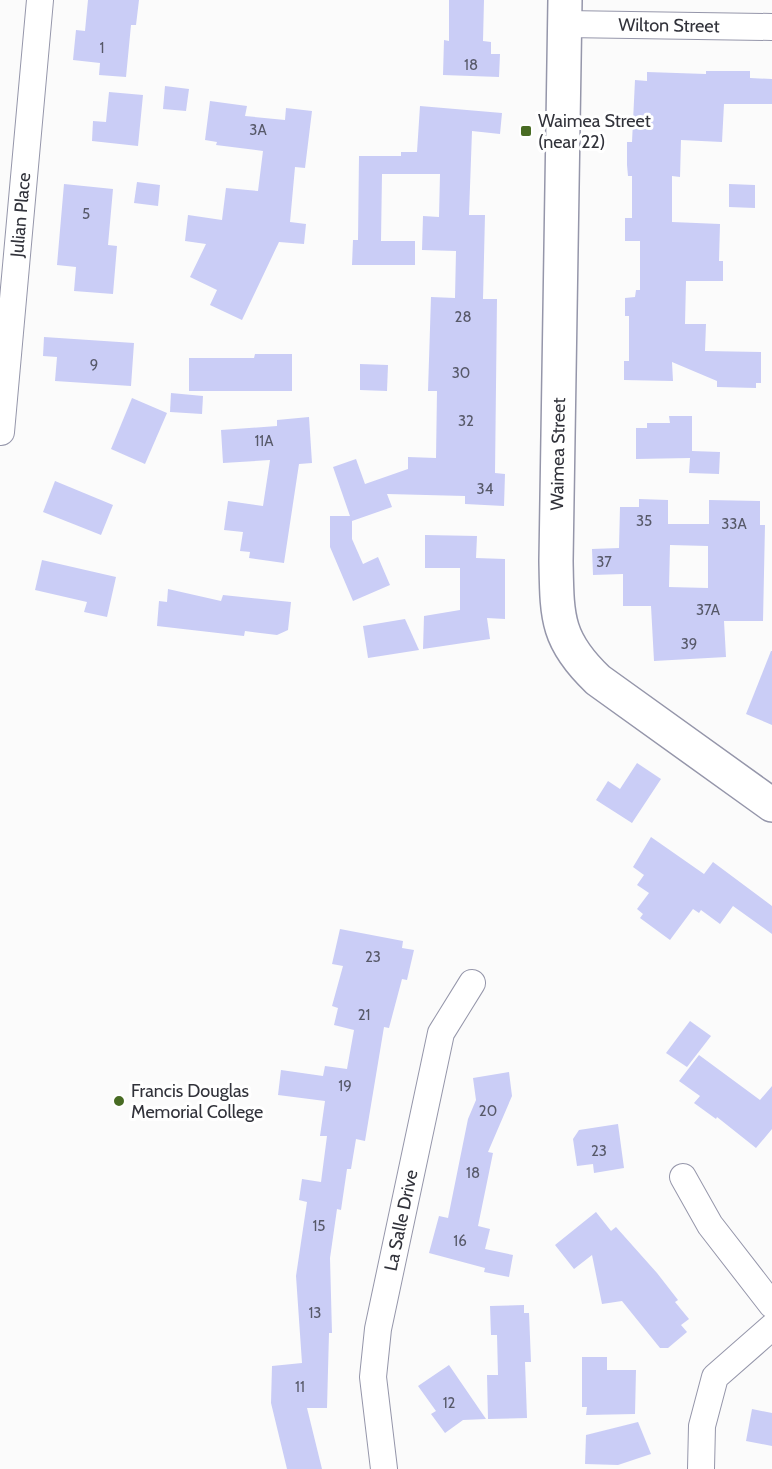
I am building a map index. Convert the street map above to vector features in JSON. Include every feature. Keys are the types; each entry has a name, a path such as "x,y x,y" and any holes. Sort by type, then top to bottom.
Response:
{"main road":[{"name":"Waimea Street","path":"565,12 556,561 560,623 567,644 579,662 598,680 772,805"}],"street":[{"name":"Julian Place","path":"1,432 40,0"},
{"name":"Wilton Street","path":"565,12 772,27"},
{"name":"La Salle Drive","path":"384,1469 373,1377 378,1329 441,1033 472,983"},
{"path":"683,1177 710,1225 772,1305"},
{"path":"701,1469 702,1426 715,1377 772,1327"}],"building":[{"path":"88,0 139,0 136,25 131,25 126,77 99,75 100,63 73,60 76,30 85,31"},
{"path":"449,0 484,0 483,41 491,42 491,54 500,54 499,77 443,75 444,40 449,41"},
{"path":"706,71 750,71 750,78 772,79 772,104 724,104 722,142 681,140 680,177 672,176 672,222 720,224 719,261 723,261 723,281 686,281 685,324 706,324 705,351 761,352 761,383 756,383 756,388 717,387 717,381 672,362 673,381 624,380 624,361 629,361 629,316 625,316 625,298 635,297 636,290 640,290 640,241 625,241 625,218 632,218 632,176 628,176 627,142 632,142 635,80 647,81 647,72 706,74"},
{"path":"165,86 189,89 186,111 163,109"},
{"path":"109,92 143,95 138,146 92,141 93,121 106,122"},
{"path":"210,101 247,106 245,116 285,120 286,108 312,111 305,168 295,167 290,222 306,224 304,244 279,242 242,320 210,305 217,290 190,277 206,244 185,241 188,215 222,220 226,188 258,191 263,151 216,145 217,142 205,140"},
{"path":"420,106 502,113 500,134 472,131 469,215 485,215 483,299 497,299 495,473 505,474 504,506 465,504 465,496 387,494 392,507 352,521 352,539 363,564 378,557 390,585 353,601 330,547 330,516 350,516 333,467 356,459 365,484 408,469 408,457 436,458 437,391 428,391 431,297 455,298 456,251 422,250 423,216 439,217 440,174 382,174 381,241 415,241 415,265 352,265 353,240 358,240 359,156 401,156 401,152 417,152"},
{"path":"137,182 160,185 158,206 134,203"},
{"path":"64,184 113,189 108,245 117,246 113,294 74,291 76,267 57,265"},
{"path":"729,184 755,185 755,208 729,207"},
{"path":"44,337 134,343 131,386 55,381 57,357 43,356"},
{"path":"255,354 292,354 292,391 189,391 189,358 254,358"},
{"path":"360,364 388,365 387,391 360,390"},
{"path":"171,393 203,396 202,414 170,412"},
{"path":"132,398 167,413 145,464 111,449"},
{"path":"669,416 692,416 692,451 720,452 719,474 689,473 690,458 636,459 636,428 647,428 647,423 670,423"},
{"path":"309,417 312,463 299,464 284,563 249,558 250,552 240,551 243,532 224,530 228,501 263,506 270,460 223,463 221,430 277,426 277,420"},
{"path":"55,481 113,505 101,535 43,512"},
{"path":"639,499 668,500 668,524 709,524 709,500 760,501 760,525 765,525 763,621 724,621 726,657 654,661 651,606 623,606 623,574 593,575 592,549 619,548 620,507 639,507","holes":["670,545 708,546 708,588 669,587"]},
{"path":"425,535 477,536 476,558 505,559 505,619 487,618 490,639 423,649 424,616 460,610 460,568 425,568"},
{"path":"42,560 116,577 107,617 84,612 87,602 35,590"},
{"path":"168,589 221,601 223,595 291,602 288,630 277,635 245,631 244,636 157,626 159,601 167,602"},
{"path":"405,619 419,650 368,658 363,626"},
{"path":"772,651 772,725 746,714"},
{"path":"637,763 661,779 632,823 596,800 608,781 620,789"},
{"path":"651,837 704,874 713,862 772,906 772,934 733,906 720,924 701,910 699,913 693,909 670,940 640,918 643,914 637,909 649,893 637,885 644,875 633,867"},
{"path":"340,929 403,941 402,948 414,950 407,980 402,979 389,1028 384,1027 365,1141 356,1139 351,1169 347,1169 341,1210 337,1209 330,1258 332,1333 329,1333 327,1408 307,1408 322,1469 287,1469 271,1403 272,1366 302,1363 296,1276 307,1202 299,1200 302,1179 321,1182 327,1136 320,1136 325,1101 278,1095 281,1070 323,1076 325,1066 347,1069 354,1030 334,1025 338,1008 332,1006 343,966 332,964"},
{"path":"690,1021 711,1036 687,1067 666,1053"},
{"path":"699,1055 760,1100 772,1086 772,1129 756,1148 717,1117 716,1119 694,1103 700,1096 679,1081"},
{"path":"509,1072 512,1096 488,1152 493,1153 478,1226 490,1229 485,1249 513,1255 509,1277 484,1272 485,1268 429,1253 439,1216 448,1218 468,1119 476,1100 473,1078"},
{"path":"618,1124 624,1168 594,1173 593,1164 577,1166 573,1139 579,1130"},
{"path":"596,1212 611,1231 616,1227 657,1273 678,1300 675,1302 689,1319 681,1325 687,1332 668,1348 660,1348 622,1301 602,1304 592,1255 574,1269 555,1245"},
{"path":"524,1305 524,1313 529,1313 531,1362 525,1362 527,1418 488,1419 487,1375 498,1375 497,1335 491,1335 490,1306"},
{"path":"582,1357 607,1357 607,1370 636,1370 635,1414 586,1415 587,1407 582,1407"},
{"path":"449,1365 486,1419 463,1420 445,1433 431,1414 436,1411 418,1386"},
{"path":"752,1409 772,1413 772,1446 746,1441"},
{"path":"638,1422 651,1454 618,1465 585,1464 586,1435"}],"place":[{"name":"Waimea Street (near 22)","path":"526,131"},
{"name":"Francis Douglas Memorial College","path":"119,1101"}]}
